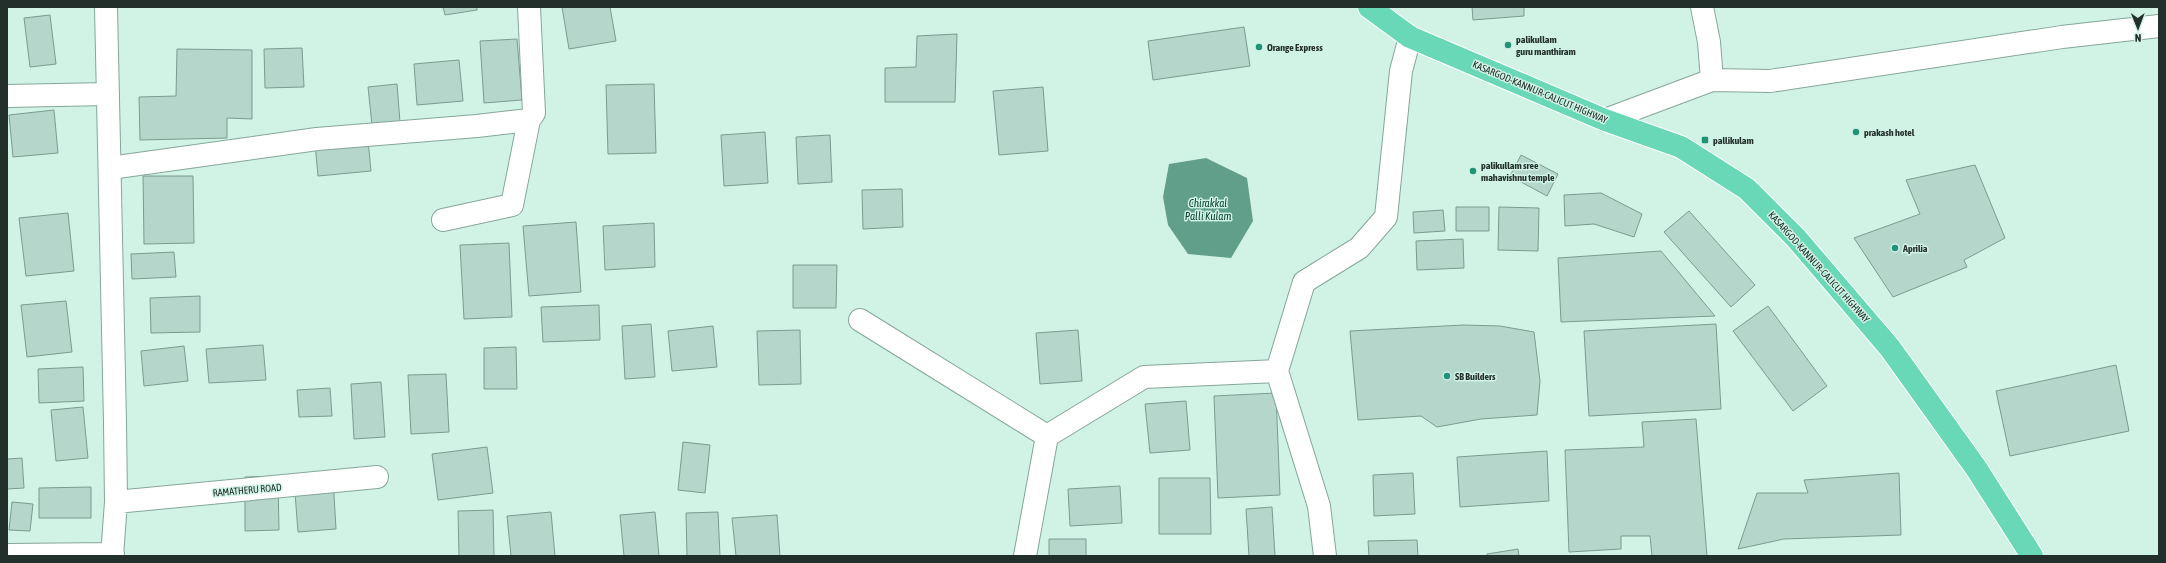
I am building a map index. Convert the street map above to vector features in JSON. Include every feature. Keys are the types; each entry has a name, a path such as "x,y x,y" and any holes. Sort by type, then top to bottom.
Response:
{"highway":[{"name":"KASARGOD-KANNUR-CALICUT HIGHWAY","path":"1369,7 1410,37 1605,120 1681,147 1748,189 1796,238 1890,348 1976,468 2032,556"}],"street":[{"path":"7,555 112,555 116,502 106,7"},
{"path":"443,220 512,205 529,120 534,113 529,7"},
{"path":"1702,7 1709,42 1712,80"},
{"path":"1605,120 1712,80 1770,81 2062,37 2159,26"},
{"path":"1325,556 1319,506 1277,371 1304,282 1359,248 1386,217 1401,71 1410,37"},
{"path":"7,96 108,94"},
{"path":"110,168 317,139 477,126 529,120"},
{"path":"860,320 1047,436"},
{"path":"1025,556 1047,436 1144,377 1277,371"},
{"name":"RAMATHERU ROAD","path":"116,502 377,478"}],"water":[{"name":"Chirakkal Palli Kulam","path":"1206,158 1247,178 1253,221 1231,258 1188,254 1168,225 1163,197 1169,164"}],"building":[{"path":"443,7 477,7 477,10 445,15"},
{"path":"562,7 610,7 616,41 569,49"},
{"path":"1472,7 1524,7 1524,16 1473,20"},
{"path":"50,15 56,64 30,67 24,18"},
{"path":"1244,27 1250,66 1153,80 1148,41"},
{"path":"957,34 955,102 885,102 885,68 916,67 917,36"},
{"path":"517,39 522,100 484,103 480,41"},
{"path":"302,48 304,87 265,88 264,49"},
{"path":"177,49 252,50 252,119 227,118 227,138 140,140 139,97 176,96"},
{"path":"459,60 463,101 417,105 414,64"},
{"path":"397,84 400,122 372,125 368,87"},
{"path":"654,84 656,153 608,154 606,85"},
{"path":"1043,87 1048,151 999,155 993,91"},
{"path":"54,110 58,153 13,157 9,115"},
{"path":"765,132 768,183 724,186 721,135"},
{"path":"830,135 832,182 798,184 796,137"},
{"path":"368,140 371,171 318,176 315,144"},
{"path":"1521,155 1558,174 1547,196 1510,176"},
{"path":"1975,165 2005,238 1964,260 1967,267 1893,297 1854,238 1920,214 1906,180"},
{"path":"143,176 193,176 194,243 144,244"},
{"path":"902,189 903,227 863,229 862,190"},
{"path":"1601,193 1642,214 1634,237 1594,224 1565,226 1564,195"},
{"path":"1456,207 1489,207 1489,231 1456,231"},
{"path":"1499,207 1539,208 1538,251 1498,250"},
{"path":"1443,210 1445,231 1414,233 1413,212"},
{"path":"1689,211 1755,285 1731,307 1664,232"},
{"path":"68,213 74,271 26,276 19,218"},
{"path":"576,222 581,292 529,296 523,226"},
{"path":"654,223 655,267 605,270 603,226"},
{"path":"1463,239 1464,268 1417,270 1416,241"},
{"path":"509,243 512,317 464,319 460,245"},
{"path":"1661,251 1715,316 1561,322 1558,258"},
{"path":"174,252 176,277 132,279 131,254"},
{"path":"793,265 837,265 836,308 793,308"},
{"path":"200,296 200,332 151,333 150,298"},
{"path":"66,301 72,352 27,357 21,305"},
{"path":"599,305 600,340 543,342 541,307"},
{"path":"1768,306 1827,386 1793,411 1733,331"},
{"path":"651,324 655,377 625,379 622,326"},
{"path":"1716,324 1721,409 1589,416 1584,331"},
{"name":"SB Builders","path":"1463,325 1500,326 1534,332 1540,381 1537,415 1481,419 1437,427 1421,416 1358,420 1350,331"},
{"path":"713,326 717,367 672,371 668,331"},
{"path":"800,330 801,384 759,385 757,331"},
{"path":"1078,330 1082,381 1040,384 1036,333"},
{"path":"263,345 266,380 209,383 206,349"},
{"path":"184,346 188,381 144,386 141,351"},
{"path":"516,347 517,389 484,389 484,348"},
{"path":"2116,365 2129,431 2010,456 1996,391"},
{"path":"83,367 84,401 39,403 38,369"},
{"path":"446,374 449,432 411,434 408,375"},
{"path":"381,382 385,437 354,439 351,384"},
{"path":"330,388 332,416 299,417 297,390"},
{"path":"1276,393 1280,495 1218,498 1214,396"},
{"path":"1186,401 1190,450 1150,453 1145,404"},
{"path":"83,407 88,458 56,461 51,410"},
{"path":"1696,419 1707,556 1652,556 1650,536 1621,536 1621,549 1569,552 1565,450 1644,447 1642,422"},
{"path":"683,442 710,445 705,493 678,490"},
{"path":"487,447 493,493 438,500 432,454"},
{"path":"1547,451 1549,501 1460,507 1457,457"},
{"path":"22,458 24,488 7,489 7,459"},
{"path":"1413,473 1415,514 1374,516 1373,475"},
{"path":"1899,473 1901,535 1784,539 1738,549 1757,493 1808,493 1804,480"},
{"path":"278,476 279,530 245,531 245,477"},
{"path":"333,478 336,529 298,532 294,480"},
{"path":"1159,478 1210,478 1211,534 1159,534"},
{"path":"1120,486 1122,523 1070,526 1068,489"},
{"path":"91,487 91,518 39,518 39,488"},
{"path":"12,502 33,504 30,531 9,530"},
{"path":"1272,507 1275,556 1249,556 1246,509"},
{"path":"493,510 494,556 459,556 458,511"},
{"path":"551,512 555,556 511,556 507,516"},
{"path":"655,512 659,556 624,556 620,515"},
{"path":"718,512 720,556 687,556 686,513"},
{"path":"777,515 780,556 736,556 732,518"},
{"path":"1049,539 1086,539 1086,556 1049,556"},
{"path":"1417,540 1418,556 1369,556 1368,541"},
{"path":"1518,549 1519,556 1487,556 1487,554"}],"place":[{"name":"palikullam guru manthiram","path":"1508,45"},
{"name":"Orange Express","path":"1259,47"},
{"name":"prakash hotel","path":"1856,132"},
{"name":"pallikulam","path":"1705,140"},
{"name":"palikullam sree mahavishnu temple","path":"1473,171"},
{"name":"Aprilia","path":"1895,248"},
{"name":"SB Builders","path":"1447,376"}]}
